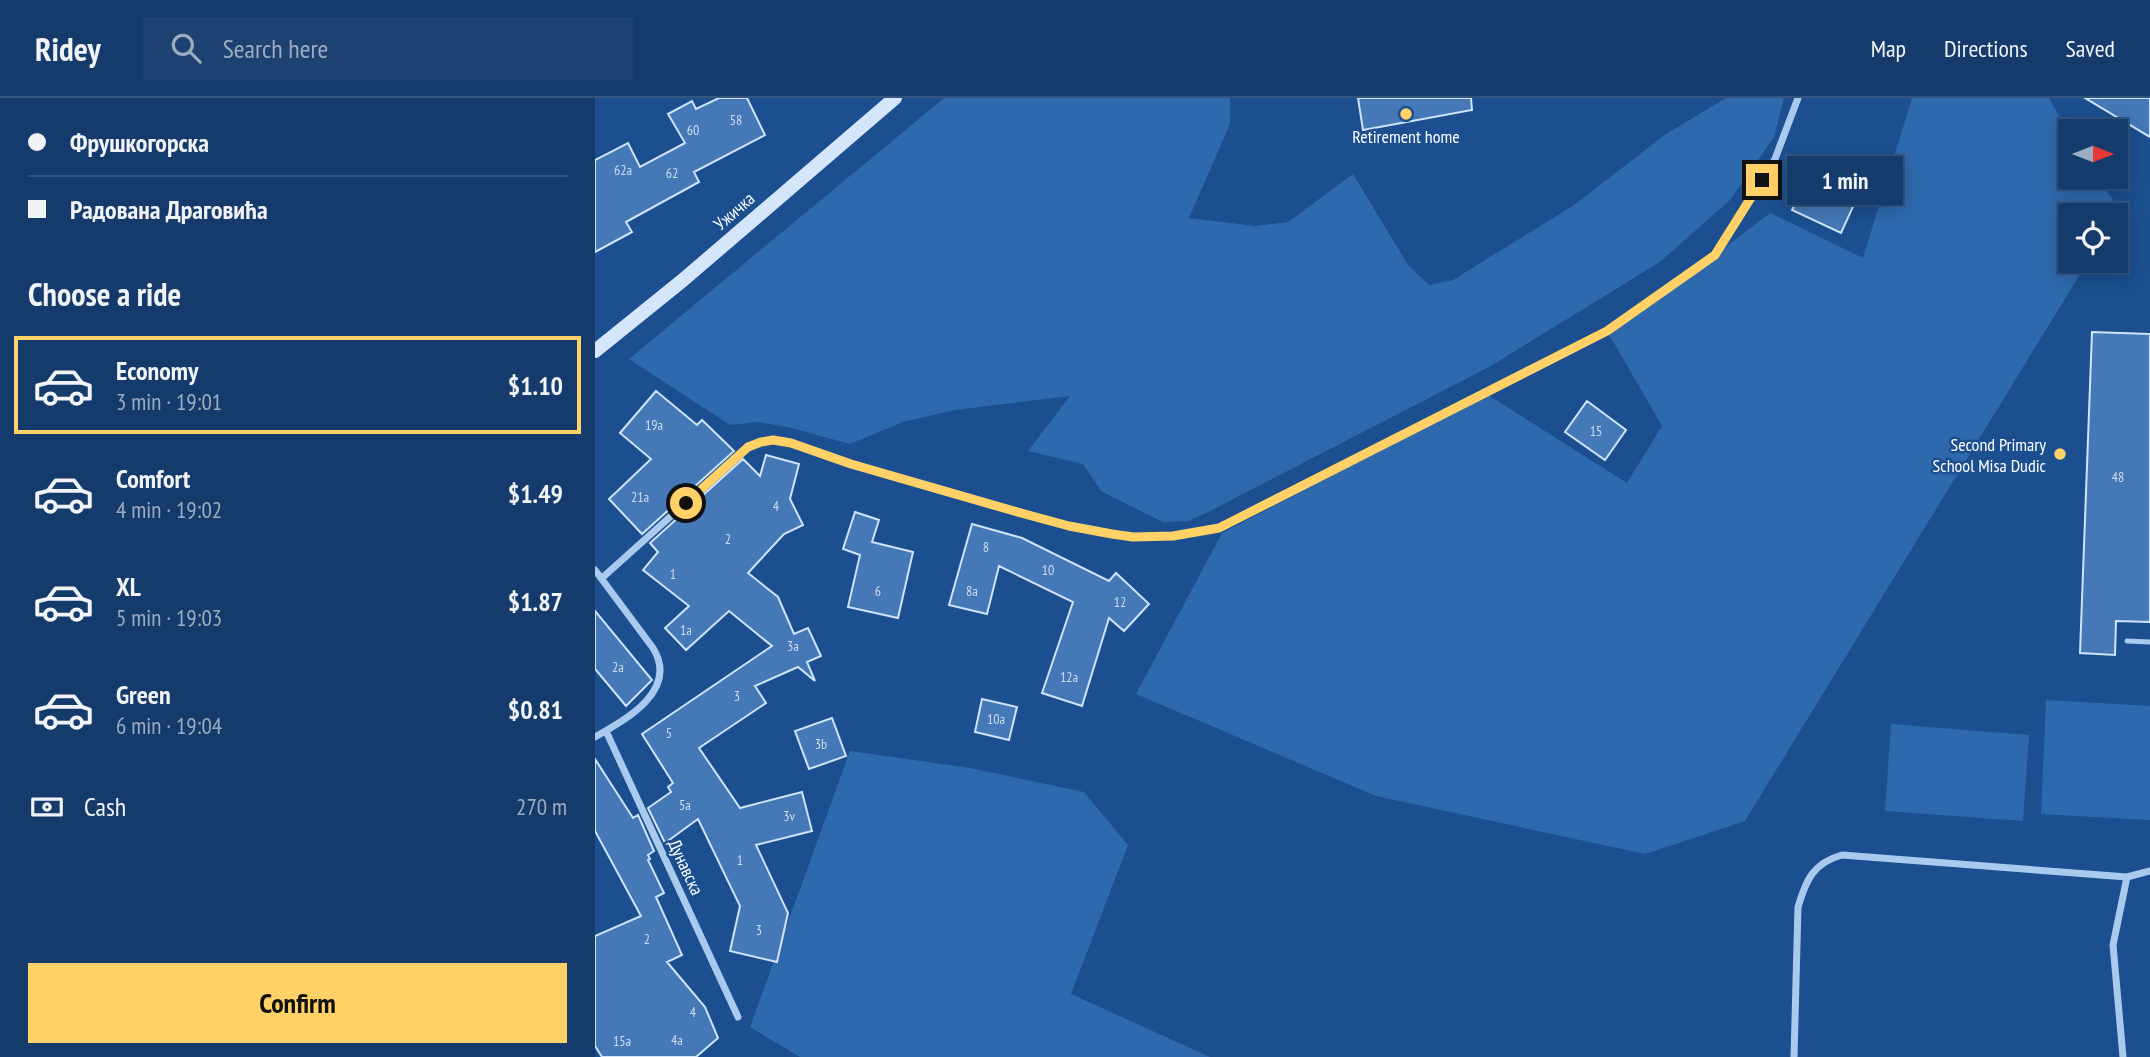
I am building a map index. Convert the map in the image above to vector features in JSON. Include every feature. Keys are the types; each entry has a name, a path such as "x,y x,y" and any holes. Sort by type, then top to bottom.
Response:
{"main road":[{"name":"Ужичка","path":"595,351 683,280 895,98"}],"street":[{"path":"602,578 748,447 773,440 791,443 851,464 1069,526 1133,537 1173,536 1219,528 1607,331 1715,255 1775,159 1798,98"},
{"path":"595,570 660,659 661,673 659,683 640,707 595,737"},
{"name":"Дунавска","path":"606,731 738,1017"},
{"path":"1794,1057 1798,907 1804,886 1827,859 1842,855 2127,877 2150,872"},
{"path":"2123,1057 2113,944 2127,877"}],"lane":[{"path":"2127,641 2150,642"}],"shaded area":[{"path":"944,98 1230,98 1230,124 1189,218 1255,226 1288,222 1353,174 1408,265 1429,285 1453,280 1574,205 1666,134 1726,98 1784,98 1774,137 1730,200 1660,262 1489,367 1189,521 1163,522 1101,491 1083,464 1028,451 1070,396 955,410 903,422 850,444 788,427 757,422 730,425 629,359"},
{"path":"1912,98 2049,98 2061,119 2058,119 2058,189 2105,189 2116,203 2058,203 2058,273 2081,273 1745,821 1645,854 1376,796 1136,694 1222,533 1488,395 1627,483 1662,426 1607,331 1770,213 1863,258"},
{"path":"2046,700 2150,706 2150,820 2041,814"},
{"path":"1891,724 2029,735 2023,821 1885,811"},
{"path":"850,751 970,768 1084,792 1128,845 1071,994 1210,1057 800,1057 750,1027"}],"building":[{"path":"719,98 747,98 765,135 694,172 699,182 626,222 632,232 595,252 595,160 628,143 640,167 685,143 668,114 692,101 696,109"},
{"name":"Retirement home","path":"1358,98 1471,98 1472,110 1363,130"},
{"path":"2085,98 2150,98 2150,137 2128,124 2128,119 2120,119"},
{"path":"1814,164 1862,187 1841,233 1792,210"},
{"path":"2092,332 2150,334 2150,622 2116,621 2115,655 2080,653"},
{"path":"656,391 697,425 702,420 734,451 642,534 609,499 651,459 620,433"},
{"path":"1587,401 1626,430 1605,460 1565,432"},
{"path":"766,455 799,464 790,499 803,525 784,534 748,573 778,597 794,634 808,628 821,656 807,662 815,681 798,667 755,686 766,703 699,748 740,808 802,792 812,831 756,845 788,913 777,962 730,951 740,906 698,819 665,843 648,808 671,792 668,787 673,783 642,734 772,646 729,611 686,650 665,628 689,606 643,570 658,552 650,543 743,459 760,476"},
{"path":"855,512 879,520 872,542 913,552 898,618 848,607 860,555 843,549"},
{"path":"972,524 1022,538 1109,581 1116,573 1149,604 1124,631 1109,618 1082,706 1042,693 1073,602 999,566 987,614 949,605"},
{"path":"595,611 652,680 626,706 595,669"},
{"path":"982,699 1017,707 1009,740 975,732"},
{"path":"832,718 846,756 809,769 795,731"},
{"path":"595,759 633,818 638,815 654,851 648,855 648,860 664,893 656,897 682,955 667,962 705,1007 718,1038 696,1057 602,1057 595,1046 595,936 641,916 595,831"}],"place":[{"name":"Retirement home","path":"1406,114"},
{"name":"Second Primary School Misa Dudic","path":"2060,454"}],"route":[{"path":"686,503 748,447 773,440 791,443 851,464 1069,526 1133,537 1173,536 1219,528 1607,331 1715,255 1762,180"}]}
